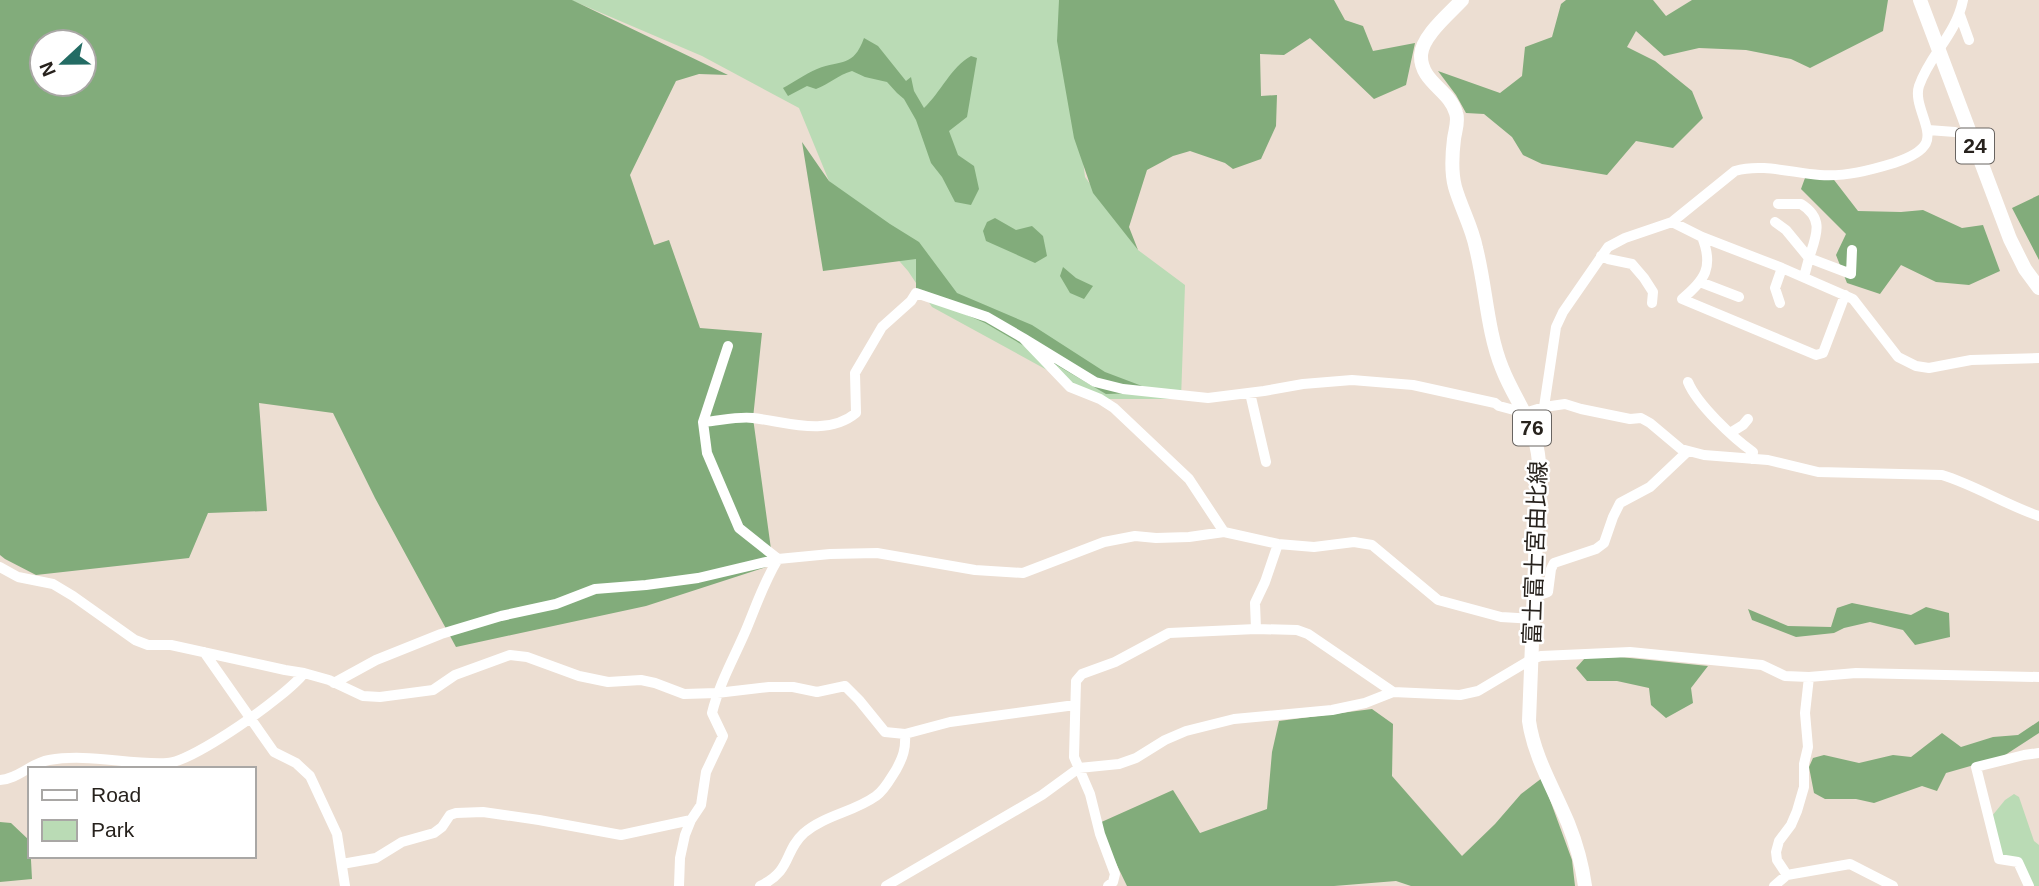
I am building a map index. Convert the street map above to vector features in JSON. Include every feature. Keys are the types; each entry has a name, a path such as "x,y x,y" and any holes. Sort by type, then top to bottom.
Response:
{"main road":[{"name":"富士富士宮由比線","path":"1462,0 1428,37 1421,52 1423,70 1429,80 1451,101 1457,113 1452,157 1456,189 1476,243 1502,368 1535,436 1539,462 1529,721 1537,755 1569,824 1585,886"},
{"name":"24","path":"1920,0 2010,239 2025,269 2039,288"}],"street":[{"path":"1544,407 1556,327 1563,312 1613,243 1672,222 1735,171 1746,168 1837,176 1903,160 1920,149 1926,143 1928,130 1918,89 1960,15 1963,0"},
{"path":"1960,15 1969,40"},
{"path":"1928,130 1955,132"},
{"path":"1778,204 1801,204 1813,214 1818,227 1804,278"},
{"path":"1672,222 1853,299 1898,357 1916,366 1929,368 1971,360 2039,358"},
{"path":"1775,222 1786,230 1809,258 1851,274 1852,250"},
{"path":"1702,237 1708,266 1696,288 1682,299 1816,355 1824,353 1846,295"},
{"path":"1601,256 1632,264 1653,292 1652,303"},
{"path":"1765,289 1779,298 1776,288 1782,268"},
{"path":"1700,282 1739,297"},
{"path":"703,422 753,418 824,427 847,421 856,413 855,373 882,327 911,302 916,293 987,317 1095,382 1123,389 1208,398 1303,384 1352,380 1413,385 1495,403 1525,413 1565,404 1630,419 1641,418 1688,452 1768,460 1818,472 1942,475 2039,516"},
{"path":"1023,338 1070,387 1114,408 1189,480 1224,532"},
{"path":"728,346 703,422 707,453 738,528 778,559"},
{"path":"1688,382 1691,390 1730,433 1753,452 1752,459"},
{"path":"1250,393 1266,462"},
{"path":"1730,433 1748,419"},
{"path":"1534,597 1548,592 1554,563 1596,549 1604,543 1620,503 1650,487 1688,452"},
{"path":"334,683 376,660 441,634 501,616 556,604 595,589 646,586 698,578 778,559 830,554 877,553 975,570 1023,573 1104,542 1135,536 1189,537 1224,532 1278,544 1314,547 1353,541 1372,545 1438,600 1501,617 1533,619"},
{"path":"1256,629 1255,603 1278,544"},
{"path":"679,886 680,858 685,835 701,805 706,772 723,736 712,713 717,693 746,631 767,576 778,559"},
{"path":"0,567 18,577 53,584 135,640 148,645 171,645 304,673 363,696 380,697 433,690 455,675 510,655 527,657 579,676 608,682 641,680 684,694 769,687 793,687 817,692 845,687 885,732 905,734 950,722 1075,705"},
{"path":"1108,886 1113,882 1115,874 1100,834 1090,794 1074,757 1076,681 1082,674 1115,662 1169,633 1297,630 1308,634 1393,692"},
{"path":"204,652 274,752 296,763 310,776 337,834 345,886"},
{"path":"886,886 1042,795 1079,768 1119,764 1136,758 1186,731 1234,719 1332,710 1366,703 1393,692 1460,695 1478,691 1541,656 1630,652 1762,665 1785,676 1856,673 2039,677"},
{"path":"33,767 47,760 83,758 170,764 188,757 250,718 289,690 304,673"},
{"path":"1787,875 1777,860 1776,852 1779,841 1791,825 1804,788 1804,764 1808,747 1805,713 1809,677"},
{"path":"760,886 779,874 799,838 813,825 877,796 887,785 905,754 905,734"},
{"path":"2029,886 2018,862 1999,859 1976,767 2039,753"},
{"path":"0,780 9,779 28,770"},
{"path":"342,863 376,858 402,842 434,833 450,815 456,813 483,812 515,816 621,835 691,820"},
{"path":"1774,886 1787,875 1850,864 1893,886"}],"green space":[{"path":"0,0 572,0 728,75 699,74 676,81 630,175 654,245 669,240 700,328 762,333 753,418 771,549 766,567 646,606 456,647 375,498 333,413 259,403 267,511 208,513 189,558 36,575 0,555"},
{"path":"571,0 1065,0 1085,177 1138,250 1185,285 1181,399 1100,399 932,307 908,271 829,181 799,108 702,56"},
{"path":"1059,0 1334,0 1345,20 1363,26 1373,51 1415,43 1406,85 1374,99 1310,38 1284,55 1260,54 1261,96 1277,95 1276,126 1261,159 1233,169 1225,163 1190,151 1173,156 1147,170 1129,227 1138,250 1093,193 1074,138 1057,41"},
{"path":"1566,0 1653,0 1666,16 1692,0 1888,0 1883,31 1810,68 1791,59 1746,50 1699,48 1664,56 1636,31 1627,47 1655,61 1692,91 1703,118 1673,148 1636,141 1607,175 1542,164 1523,155 1512,137 1484,114 1466,113 1438,71 1500,93 1522,76 1525,47 1552,37 1561,4"},
{"path":"864,38 878,46 906,81 911,77 914,91 924,108 964,61 971,56 977,58 967,117 949,131 958,155 974,166 979,189 971,205 955,202 931,163 916,120 904,99 887,82 852,71 816,89 807,86 788,96 783,88 817,69 851,58"},
{"path":"802,142 829,181 919,242 957,293 1032,325 1105,372 1142,386 1138,393 1106,394 985,323 916,293 916,259 823,271"},
{"path":"1831,176 1858,211 1923,210 1962,228 1983,225 2000,271 1969,285 1936,282 1901,265 1880,294 1847,283 1836,255 1846,234 1801,189 1805,178"},
{"path":"2039,195 2039,260 2012,208"},
{"path":"995,218 1016,230 1032,226 1043,236 1047,256 1035,263 986,241 983,231 987,222"},
{"path":"1063,267 1076,278 1093,286 1084,299 1070,293 1060,276"},
{"path":"1852,603 1911,615 1926,607 1949,613 1950,637 1915,645 1903,630 1870,622 1834,633 1796,637 1752,620 1748,609 1788,626 1831,627 1837,608"},
{"path":"1620,657 1708,666 1691,688 1693,703 1666,718 1651,705 1649,688 1617,681 1587,681 1576,668 1585,658"},
{"path":"1372,709 1393,724 1392,776 1462,856 1521,794 1542,778 1572,860 1575,886 1411,886 1396,881 1334,886 1127,886 1097,824 1173,790 1200,833 1267,809 1272,752 1279,721"},
{"path":"2039,721 2039,733 2002,757 1946,773 1937,791 1922,786 1874,803 1856,799 1825,799 1814,793 1809,767 1813,758 1824,755 1859,763 1893,755 1911,757 1942,733 1961,747 1993,737 2018,735"},
{"path":"2014,794 2019,797 2034,841 2039,845 2039,886 2031,886 2017,860 1999,859 1992,816 2005,800"},
{"path":"0,822 11,823 28,839 32,879 0,882"}]}
